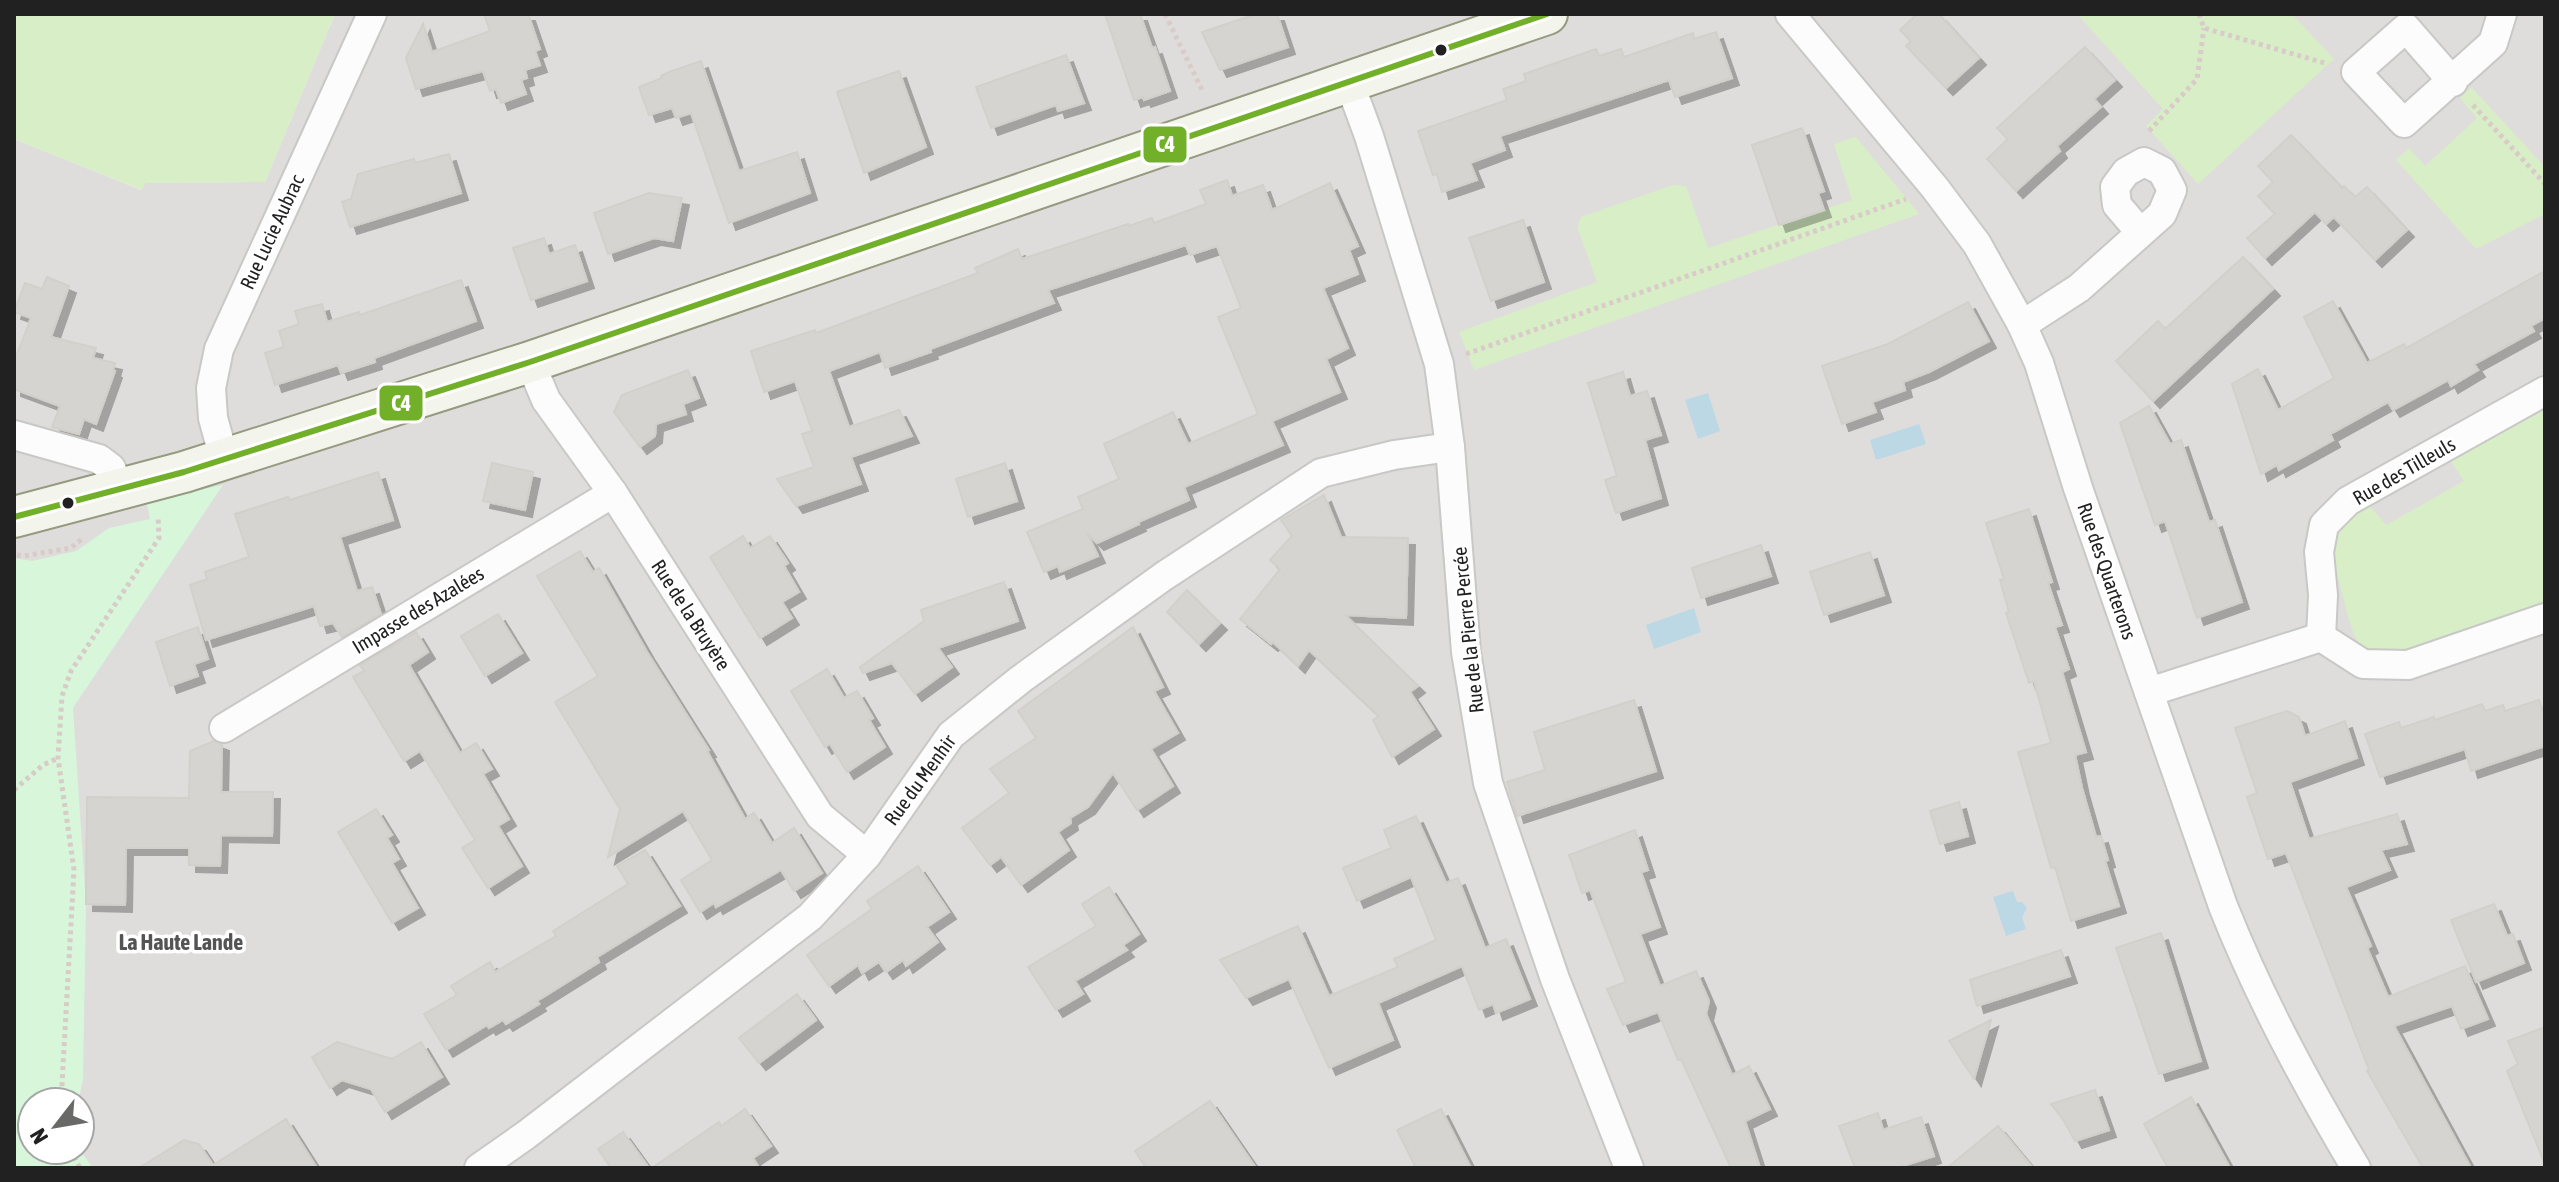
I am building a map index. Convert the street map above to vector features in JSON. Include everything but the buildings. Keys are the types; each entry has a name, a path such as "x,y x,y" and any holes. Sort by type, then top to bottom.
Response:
{"street":[{"name":"Rue Lucie Aubrac","path":"224,458 213,418 211,388 219,349 372,14"},
{"path":"14,517 184,472 530,362 1547,14"},
{"name":"Rue des Quarterons","path":"1790,14 1935,188 1977,244 2022,325 2039,363 2078,488 2223,906 2250,974 2283,1042 2356,1168"},
{"path":"2453,82 2406,28 2356,72 2404,123 2453,82 2493,43 2502,14"},
{"name":"Rue de la Pierre Percée","path":"1349,82 1369,136 1439,364 1450,447 1466,652 1488,783 1555,979 1629,1168"},
{"path":"2022,325 2079,288 2162,214 2172,190 2162,171 2144,162 2126,172 2115,187 2117,205 2140,232"},
{"name":"Rue de la Bruyère","path":"530,362 546,400 613,493 820,816 867,855"},
{"name":"Rue des Tilleuls","path":"2321,637 2323,595 2319,552 2324,525 2348,501 2545,391"},
{"path":"14,435 99,459 133,485"},
{"name":"Rue du Menhir","path":"479,1168 810,917 867,855 951,735 1021,679 1164,576 1321,473 1394,455 1450,447"},
{"name":"Impasse des Azalées","path":"224,728 613,493"},
{"path":"2149,692 2321,637 2363,664 2408,665 2545,618"}],"path":[{"path":"1165,14 1221,128"},
{"path":"2144,162 2146,134 2197,79 2204,28 2199,14"},
{"path":"2204,28 2356,72"},
{"path":"2453,82 2545,184"},
{"path":"1439,364 1935,188"},
{"path":"62,1086 74,870 58,758 59,712 65,683 159,538 159,518 133,485"},
{"path":"14,790 43,765 58,758"}],"shaded area":[{"path":"335,14 2545,14 2545,1168 14,1168 14,139 141,190 145,183 265,182"}],"green space":[{"path":"14,14 335,14 265,182 145,183 142,190 14,139"},
{"path":"2077,14 2292,14 2334,59 2198,184 2146,126 2163,109"},
{"path":"2471,87 2545,167 2545,214 2476,249 2396,160 2409,148 2425,166 2477,118 2460,98"},
{"path":"1856,137 1919,214 1474,370 1459,332 1597,282 1577,227 1581,217 1673,185 1686,186 1708,248 1852,200 1834,144"},
{"path":"2545,410 2545,602 2388,655 2363,650 2350,624 2336,568 2336,544 2345,524 2370,506 2386,525 2464,481 2450,460"},
{"path":"223,485 73,708 86,904 83,1080 82,1086 16,1086 16,1166 93,1168 14,1168 14,558 32,561 76,551 109,528 150,519 144,502"}],"water":[{"path":"1708,393 1720,431 1698,439 1685,400"},
{"path":"1919,424 1926,444 1876,460 1870,440"},
{"path":"1694,608 1701,632 1654,649 1646,625"},
{"path":"2013,891 2017,902 2022,902 2027,908 2022,917 2026,929 2006,936 1993,897"}],"transit line":[{"name":"C4","path":"14,517 184,472 530,362 1547,14"}],"district":[{"name":"La Haute Lande","path":"181,942"}]}
